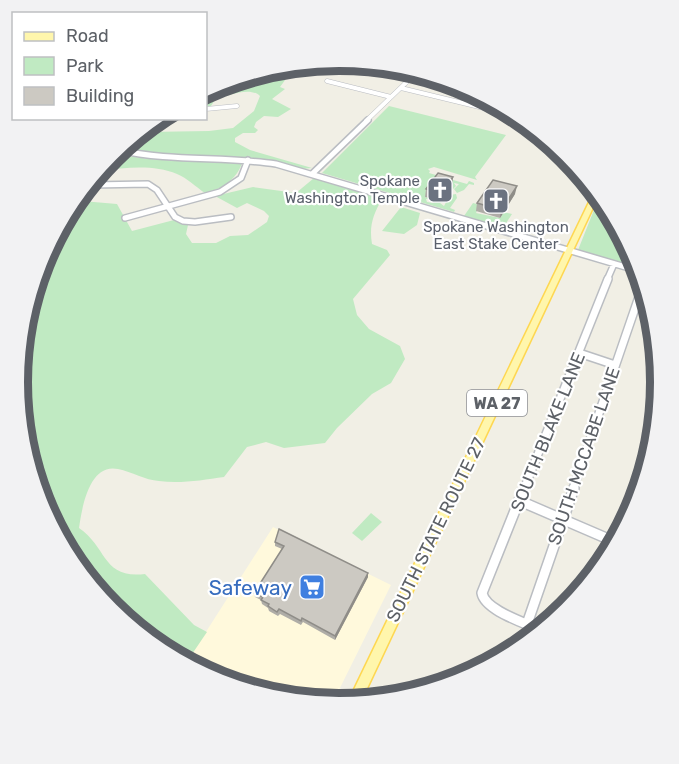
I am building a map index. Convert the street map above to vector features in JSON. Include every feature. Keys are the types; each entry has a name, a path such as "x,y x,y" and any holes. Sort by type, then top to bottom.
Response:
{"main road":[{"name":"SOUTH STATE ROUTE 27","path":"358,692 592,201"}],"street":[{"path":"312,174 410,79"},
{"path":"327,81 391,97"},
{"path":"401,88 488,109"},
{"path":"207,109 237,106"},
{"path":"130,152 151,157 248,160 276,164 629,268"},
{"path":"125,218 232,186 242,177 248,160"},
{"path":"100,185 148,184 158,190 176,217 183,221 195,222 231,217"},
{"name":"SOUTH BLAKE LANE","path":"527,624 494,609 483,599 482,593 614,264"},
{"name":"SOUTH MCCABE LANE","path":"527,624 639,298"},
{"path":"579,353 615,365"},
{"path":"520,501 608,539"},
{"path":"527,624 532,626"}],"shaded area":[{"path":"273,527 391,585 338,693 299,690 259,682 220,669 191,655"}],"green space":[{"path":"288,76 280,87 285,89 272,99 291,109 278,117 264,116 256,122 254,127 258,130 255,133 243,133 235,138 235,142 250,150 312,168 301,169 255,158 155,155 132,150 154,132 209,131 233,128 254,111 260,96 251,92 239,92 216,98 211,106 207,107 207,101 220,95 259,82"},
{"path":"389,106 506,135 475,177 477,180 434,167 428,169 429,173 467,184 469,181 474,183 457,193 454,189 459,184 454,183 456,186 451,191 448,189 451,184 447,183 425,197 430,199 426,199 427,202 433,203 446,192 450,192 444,202 440,203 444,206 450,195 456,194 457,198 450,208 455,210 454,212 322,173"},
{"path":"126,156 242,163 240,169 228,183 205,193 177,174 159,169 113,169"},
{"path":"314,178 382,199 372,221 372,244 387,250 390,255 353,299 357,315 369,329 400,346 405,359 391,383 372,394 325,443 284,448 266,442 247,447 224,477 175,482 159,481 118,469 108,469 94,480 85,499 79,528 96,544 113,567 121,572 145,574 194,625 207,632 191,655 150,629 106,587 81,555 52,501 39,462 31,423 28,382 34,321 52,263 70,226 87,201 117,204 132,231 174,220 188,225 186,234 192,243 216,243 230,236 248,235 267,222 269,216 247,203 237,208 215,196 253,187 296,193"},
{"path":"473,203 480,205 476,213 500,218 503,212 512,214 503,228 464,216"},
{"path":"596,206 609,226 628,265 578,250"},
{"path":"401,207 420,213 417,225 404,234 382,231"},
{"path":"371,513 382,522 362,541 352,533"}],"building":[{"path":"438,173 453,177 440,194 426,189"},
{"name":"Spokane Washington East Stake Center","path":"493,180 517,186 501,210 477,203"},
{"name":"Safeway","path":"279,529 368,573 335,636 302,618 301,621 279,609 277,612 261,600 263,597 254,593 284,546 275,542"}],"place":[{"name":"Spokane Washington Temple","path":"440,190"},
{"name":"Spokane Washington East Stake Center","path":"496,201"},
{"name":"Safeway","path":"312,587"}]}
